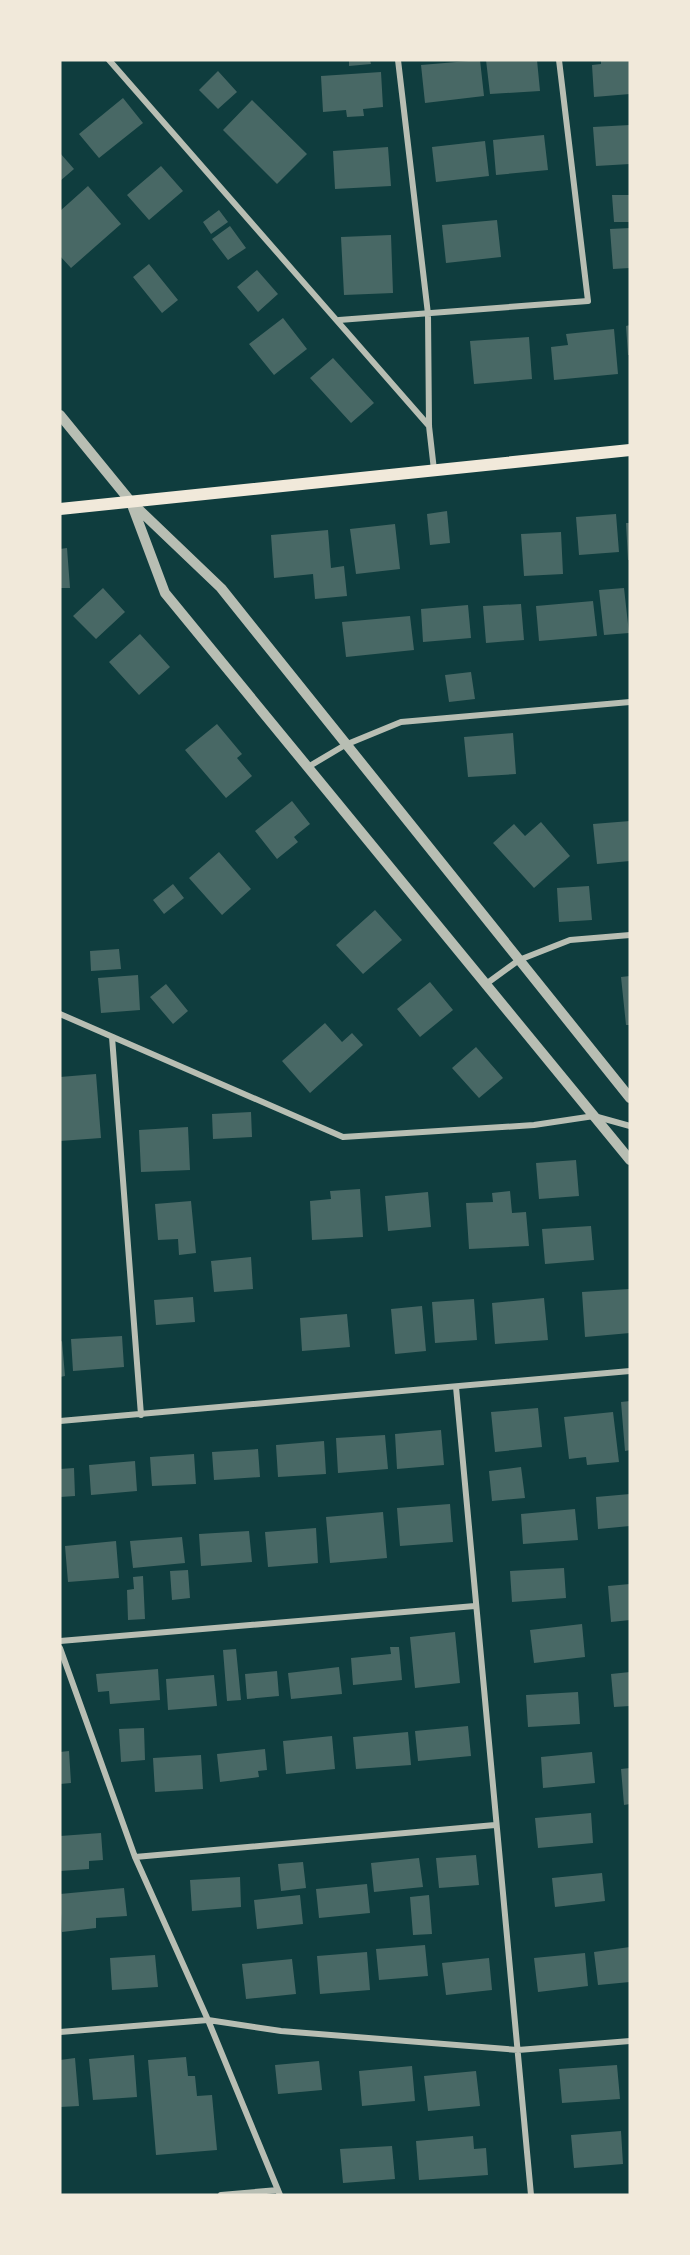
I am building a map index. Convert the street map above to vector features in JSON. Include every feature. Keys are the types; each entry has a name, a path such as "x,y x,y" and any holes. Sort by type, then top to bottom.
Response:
{"main road":[{"path":"60,509 630,450"}],"street":[{"path":"109,60 339,320 429,426"},
{"path":"398,60 428,314 429,426 434,471"},
{"path":"339,320 588,301 559,60"},
{"path":"60,415 131,502 221,588 630,1098"},
{"path":"131,502 165,593 630,1160"},
{"path":"308,767 345,745 401,722 630,702"},
{"path":"486,984 519,960 570,940 630,934"},
{"path":"60,1014 344,1137 534,1125 594,1116 630,1126"},
{"path":"112,1037 141,1414"},
{"path":"60,1421 630,1371"},
{"path":"456,1387 531,2195"},
{"path":"60,1641 475,1606"},
{"path":"60,1648 135,1857 208,2020 279,2193 221,2195"},
{"path":"135,1857 495,1825"},
{"path":"60,2032 208,2020 281,2031 518,2050 630,2041"}],"building":[{"path":"349,60 370,60 371,64 349,66"},
{"path":"480,60 484,96 425,103 421,65"},
{"path":"486,60 537,60 540,91 490,94"},
{"path":"601,60 630,60 630,94 594,97 592,65 601,64"},
{"path":"218,71 237,92 218,109 199,90"},
{"path":"381,72 383,107 363,109 364,116 347,117 346,110 323,112 321,76"},
{"path":"123,98 143,123 99,158 79,134"},
{"path":"252,100 307,154 277,184 223,130"},
{"path":"630,125 630,164 596,166 593,127"},
{"path":"544,135 548,170 496,175 493,140"},
{"path":"485,141 489,176 436,182 432,147"},
{"path":"388,147 391,186 335,189 333,151"},
{"path":"60,153 74,169 60,181"},
{"path":"161,166 183,191 149,220 127,195"},
{"path":"88,186 121,224 71,268 60,256 60,211"},
{"path":"612,195 630,195 630,222 614,222"},
{"path":"219,210 228,222 211,234 203,222"},
{"path":"497,220 501,257 446,263 442,225"},
{"path":"230,226 246,248 228,260 212,239"},
{"path":"630,228 630,268 613,269 610,229"},
{"path":"391,235 393,293 344,295 341,237"},
{"path":"149,264 178,300 162,313 133,277"},
{"path":"257,270 278,294 258,312 237,287"},
{"path":"283,318 307,349 274,375 249,344"},
{"path":"630,325 630,355 628,355 626,326"},
{"path":"614,329 618,374 554,380 551,347 568,345 566,334"},
{"path":"529,337 532,379 474,384 470,341"},
{"path":"333,358 374,403 351,423 310,378"},
{"path":"447,511 450,543 430,545 427,514"},
{"path":"616,514 619,552 579,555 576,517"},
{"path":"626,523 630,523 630,560 628,560"},
{"path":"395,524 400,569 356,574 350,529"},
{"path":"328,530 331,568 344,566 347,596 315,599 313,574 274,578 271,535"},
{"path":"561,532 563,574 524,576 521,534"},
{"path":"67,548 70,588 60,588 60,549"},
{"path":"103,588 125,612 96,639 73,616"},
{"path":"624,588 629,633 604,635 599,590"},
{"path":"593,601 597,636 539,641 536,606"},
{"path":"521,604 524,640 486,643 483,606"},
{"path":"468,605 471,638 423,642 421,609"},
{"path":"410,616 414,650 346,657 342,622"},
{"path":"140,634 170,667 139,695 109,662"},
{"path":"471,672 475,699 449,702 445,675"},
{"path":"217,724 242,754 237,758 252,776 226,798 185,750"},
{"path":"513,733 516,774 468,777 464,737"},
{"path":"292,801 310,824 294,837 298,842 277,859 255,831"},
{"path":"630,821 630,861 597,864 593,824"},
{"path":"541,822 570,856 534,888 493,843 514,824 525,836"},
{"path":"219,852 251,889 222,915 189,878"},
{"path":"173,884 184,898 164,914 153,900"},
{"path":"589,886 592,920 559,922 557,888"},
{"path":"375,910 402,940 363,974 336,945"},
{"path":"119,949 121,969 91,971 90,951"},
{"path":"138,975 140,1010 101,1013 98,978"},
{"path":"630,976 630,1025 626,1025 621,977"},
{"path":"430,982 453,1010 420,1037 397,1009"},
{"path":"166,984 188,1011 173,1024 150,997"},
{"path":"325,1023 342,1042 352,1033 363,1045 310,1093 282,1061"},
{"path":"476,1047 503,1078 479,1098 452,1068"},
{"path":"96,1074 101,1138 60,1141 60,1077"},
{"path":"251,1112 252,1137 213,1139 212,1114"},
{"path":"188,1127 190,1170 141,1172 139,1130"},
{"path":"576,1160 579,1196 539,1199 536,1163"},
{"path":"360,1189 363,1237 312,1240 310,1201 331,1199 330,1191"},
{"path":"510,1191 512,1213 526,1212 529,1246 469,1249 466,1203 493,1202 492,1193"},
{"path":"428,1192 431,1227 388,1231 385,1196"},
{"path":"191,1201 196,1253 179,1255 178,1239 158,1240 155,1204"},
{"path":"591,1226 594,1260 545,1264 542,1229"},
{"path":"251,1257 253,1289 214,1292 211,1261"},
{"path":"629,1289 630,1333 585,1337 582,1292"},
{"path":"193,1297 195,1322 156,1325 154,1300"},
{"path":"544,1298 548,1340 495,1344 492,1303"},
{"path":"474,1299 477,1340 435,1343 432,1302"},
{"path":"422,1306 426,1351 395,1354 391,1309"},
{"path":"347,1314 350,1347 302,1351 300,1318"},
{"path":"122,1336 124,1367 73,1371 71,1339"},
{"path":"62,1341 65,1376 60,1377 60,1342"},
{"path":"630,1401 630,1450 625,1451 621,1402"},
{"path":"538,1408 542,1447 495,1452 491,1412"},
{"path":"613,1412 619,1462 587,1465 586,1457 569,1459 564,1417"},
{"path":"441,1430 444,1465 397,1469 395,1434"},
{"path":"385,1435 388,1469 338,1473 336,1438"},
{"path":"324,1441 326,1474 278,1477 276,1445"},
{"path":"258,1449 260,1477 214,1480 212,1452"},
{"path":"194,1454 196,1484 152,1486 150,1457"},
{"path":"135,1461 137,1491 91,1495 89,1465"},
{"path":"521,1467 525,1498 492,1501 489,1471"},
{"path":"74,1468 75,1496 60,1497 60,1469"},
{"path":"630,1494 630,1526 598,1529 596,1497"},
{"path":"450,1504 453,1542 400,1546 397,1508"},
{"path":"575,1509 578,1540 523,1544 521,1514"},
{"path":"383,1512 387,1558 330,1563 326,1517"},
{"path":"316,1528 318,1563 268,1567 265,1532"},
{"path":"249,1531 252,1562 201,1566 199,1534"},
{"path":"182,1537 185,1563 133,1568 130,1541"},
{"path":"116,1541 119,1578 68,1582 65,1546"},
{"path":"564,1568 566,1598 512,1602 510,1571"},
{"path":"188,1570 190,1598 172,1600 170,1571"},
{"path":"143,1576 145,1619 128,1620 127,1590 134,1589 133,1577"},
{"path":"630,1584 630,1620 611,1622 608,1586"},
{"path":"582,1624 585,1657 534,1663 530,1630"},
{"path":"455,1632 460,1683 415,1688 410,1637"},
{"path":"390,1647 399,1647 402,1680 353,1685 351,1658 391,1654"},
{"path":"236,1649 241,1700 227,1701 223,1650"},
{"path":"339,1667 342,1694 291,1699 288,1673"},
{"path":"158,1669 160,1700 110,1704 109,1691 98,1692 96,1674"},
{"path":"277,1671 279,1696 247,1699 245,1674"},
{"path":"630,1672 630,1706 614,1707 611,1674"},
{"path":"214,1675 217,1706 168,1710 166,1679"},
{"path":"578,1692 580,1724 528,1727 526,1695"},
{"path":"468,1726 471,1756 418,1761 415,1731"},
{"path":"144,1728 145,1760 121,1762 119,1729"},
{"path":"408,1732 411,1765 356,1769 353,1737"},
{"path":"332,1736 335,1769 286,1774 283,1741"},
{"path":"265,1749 267,1770 258,1771 259,1777 220,1782 217,1754"},
{"path":"69,1751 71,1783 60,1784 60,1752"},
{"path":"592,1752 595,1783 543,1788 541,1757"},
{"path":"201,1755 203,1789 155,1792 153,1758"},
{"path":"630,1768 630,1804 624,1805 621,1769"},
{"path":"591,1813 593,1843 538,1848 535,1818"},
{"path":"101,1833 103,1860 89,1861 89,1869 60,1871 60,1836"},
{"path":"476,1855 479,1885 439,1888 436,1858"},
{"path":"419,1858 423,1887 374,1892 371,1863"},
{"path":"303,1862 306,1888 281,1891 278,1864"},
{"path":"602,1873 605,1901 555,1907 552,1878"},
{"path":"240,1877 241,1907 192,1911 190,1880"},
{"path":"367,1884 370,1913 319,1918 316,1889"},
{"path":"124,1888 127,1916 96,1918 96,1928 62,1932 60,1894"},
{"path":"300,1895 303,1924 257,1929 254,1900"},
{"path":"429,1895 432,1934 413,1935 410,1897"},
{"path":"425,1945 428,1976 379,1980 376,1949"},
{"path":"630,1947 630,1982 598,1985 594,1952"},
{"path":"367,1952 370,1990 320,1994 317,1956"},
{"path":"585,1953 588,1986 538,1992 534,1958"},
{"path":"155,1955 158,1987 112,1990 110,1958"},
{"path":"489,1958 492,1990 446,1995 442,1963"},
{"path":"292,1959 296,1994 246,1999 242,1964"},
{"path":"134,2055 137,2097 93,2100 89,2059"},
{"path":"186,2057 188,2076 195,2076 197,2096 212,2095 217,2150 156,2155 148,2060"},
{"path":"75,2058 79,2106 60,2107 60,2060"},
{"path":"319,2061 322,2090 278,2094 275,2065"},
{"path":"617,2065 620,2099 562,2103 559,2069"},
{"path":"412,2066 415,2101 362,2106 359,2071"},
{"path":"476,2071 480,2106 428,2111 424,2076"},
{"path":"621,2131 623,2164 574,2168 571,2135"},
{"path":"473,2136 474,2149 486,2148 488,2175 419,2180 416,2141"},
{"path":"392,2146 395,2179 343,2183 340,2149"}]}
